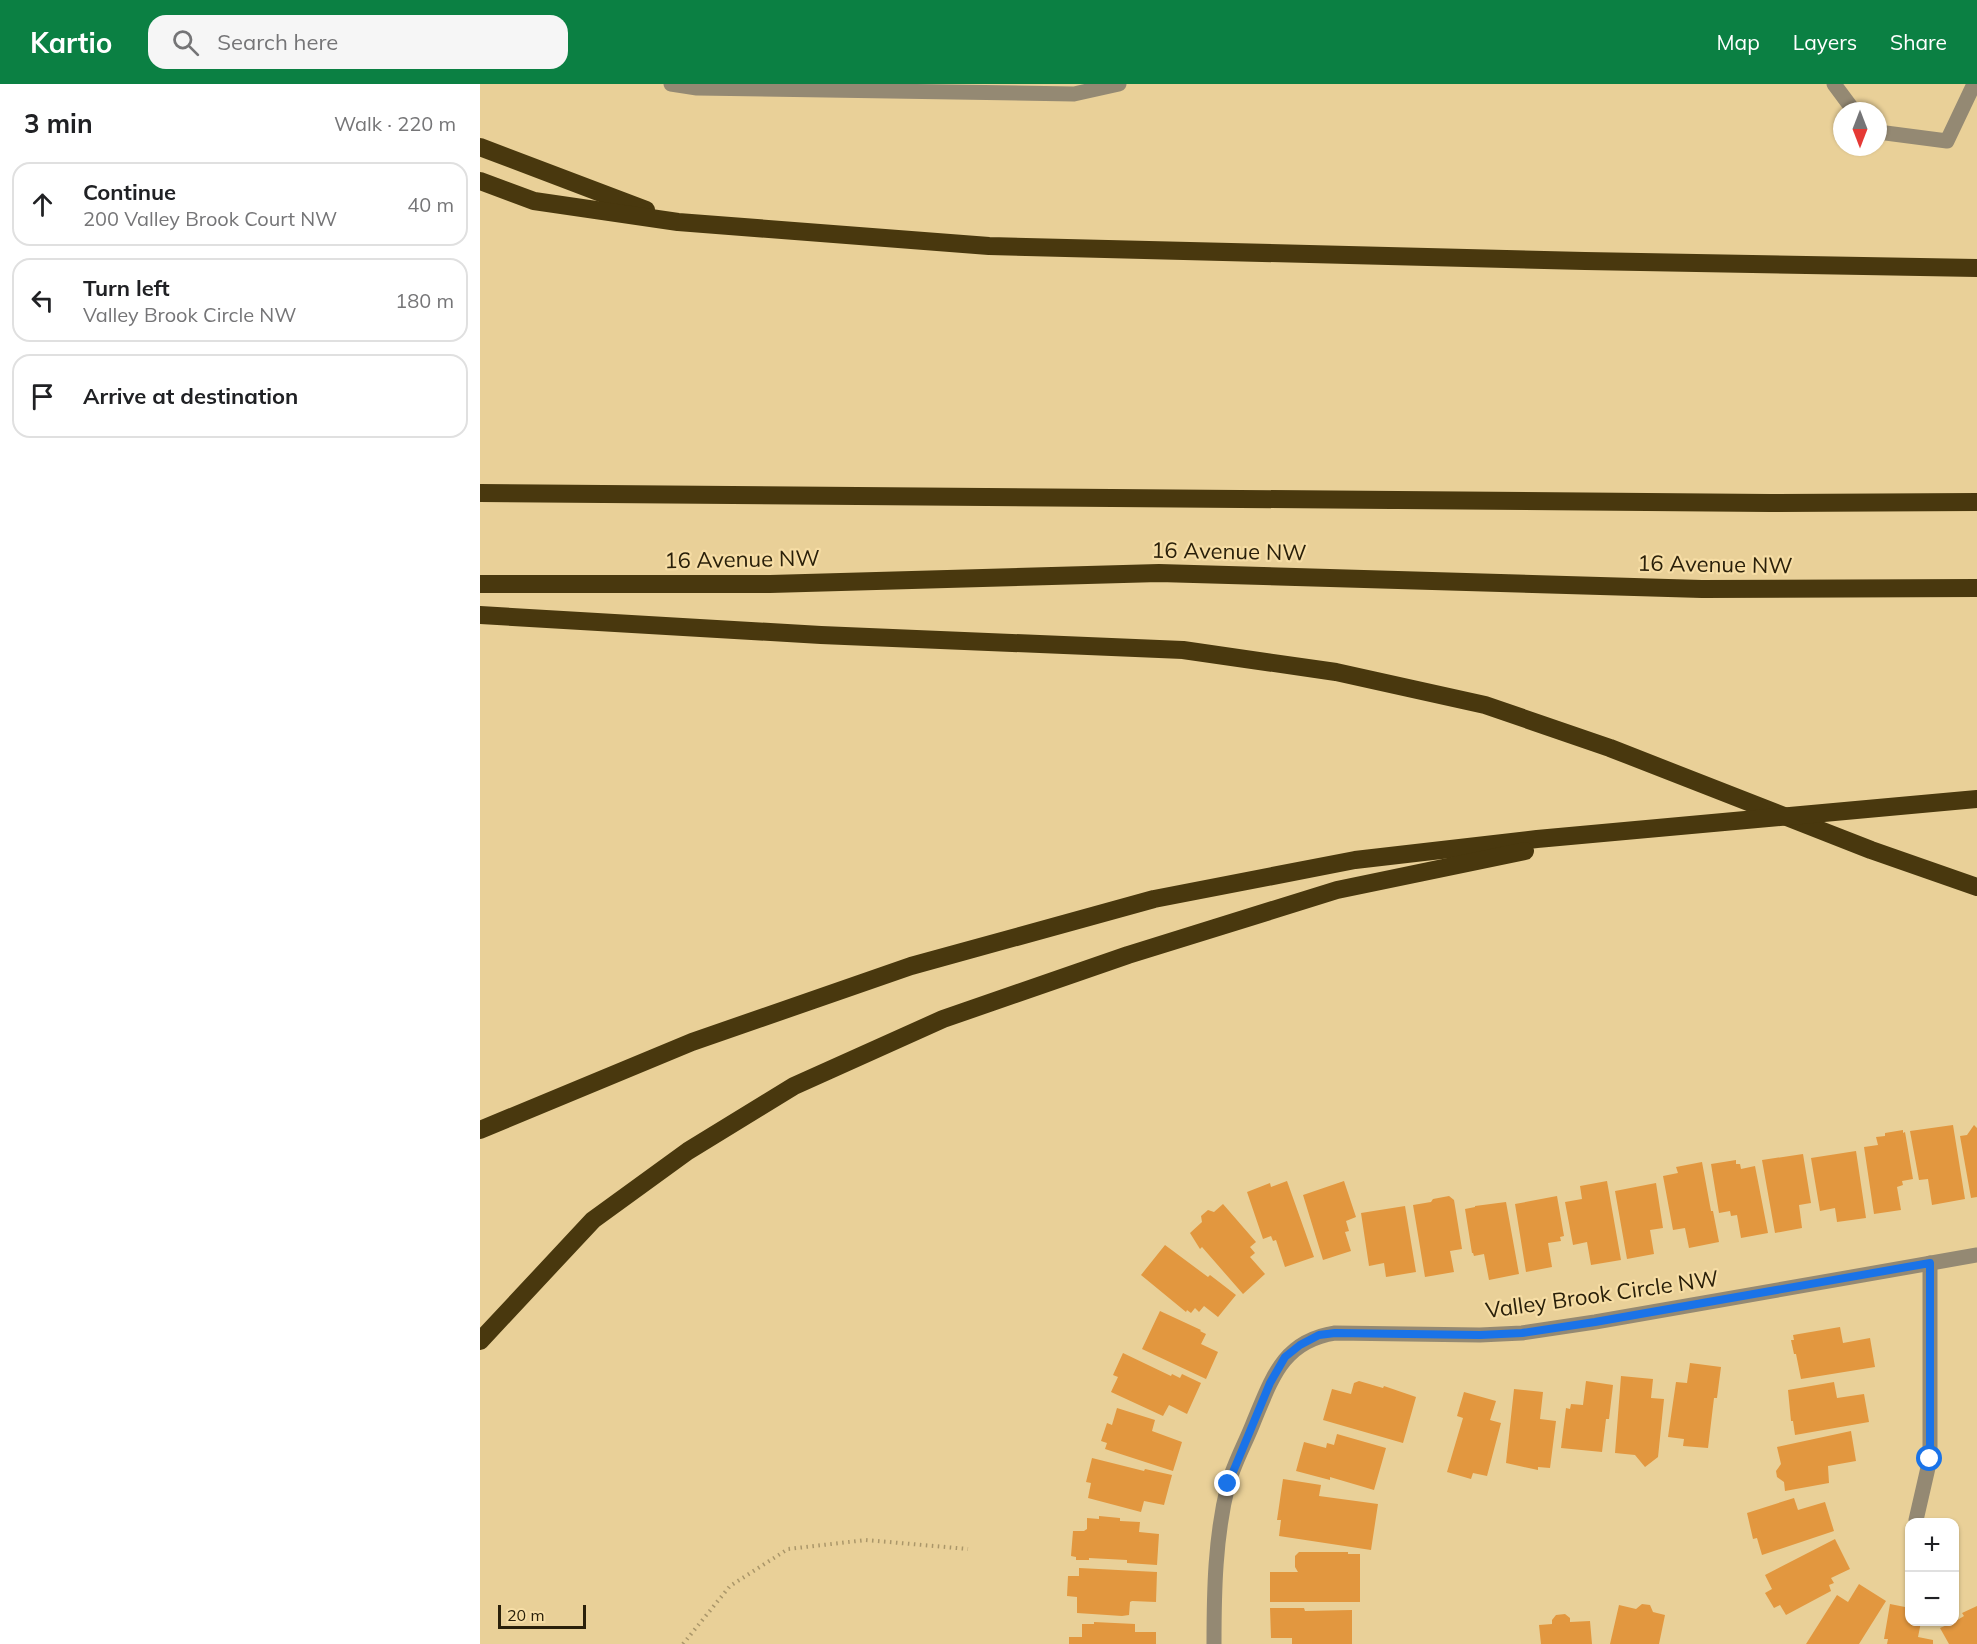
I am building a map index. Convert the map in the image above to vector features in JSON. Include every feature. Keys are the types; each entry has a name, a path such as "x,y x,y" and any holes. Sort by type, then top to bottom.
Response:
{"highway":[{"path":"480,147 678,222"},
{"path":"480,182 534,201 678,222 989,246 1977,268"},
{"path":"480,493 1770,503 1977,502"},
{"name":"16 Avenue NW","path":"480,584 770,584 1159,573 1702,589 1977,588"},
{"path":"480,615 821,635 1183,650 1336,672 1485,705 1610,748 1871,850 1977,887"},
{"path":"480,1130 692,1042 911,966 1154,899 1355,860 1618,831 1977,799"},
{"path":"480,1341 593,1220 688,1151 794,1086 943,1019 1128,955 1326,894 1618,831"}],"street":[{"path":"671,84 697,88 1074,94 1119,84"},
{"path":"1834,84 1847,102"},
{"path":"1887,133 1947,141 1974,84"},
{"name":"Valley Brook Circle NW","path":"1214,1644 1215,1569 1228,1484 1270,1383 1285,1357 1300,1345 1319,1335 1335,1333 1469,1335 1522,1333 1977,1255"},
{"path":"1916,1518 1930,1459 1930,1263"}],"path":[{"path":"683,1644 730,1586 788,1549 866,1540 968,1549"}],"building":[{"path":"1953,1125 1965,1199 1932,1205 1928,1179 1919,1180 1910,1131"},
{"path":"1974,1125 1977,1128 1977,1197 1971,1198 1960,1136 1967,1135"},
{"path":"1903,1130 1913,1179 1902,1181 1903,1185 1897,1187 1901,1210 1874,1214 1864,1147 1878,1145 1876,1137 1885,1136 1885,1133"},
{"path":"1856,1151 1866,1218 1837,1222 1835,1208 1820,1211 1811,1158"},
{"path":"1803,1154 1811,1203 1799,1205 1802,1228 1775,1233 1762,1160"},
{"path":"1736,1160 1736,1164 1740,1164 1741,1169 1755,1166 1768,1233 1741,1238 1737,1215 1731,1216 1730,1211 1719,1213 1711,1164"},
{"path":"1702,1162 1719,1242 1689,1248 1685,1228 1673,1230 1663,1176 1678,1173 1676,1167"},
{"path":"1287,1181 1314,1257 1285,1267 1276,1240 1273,1241 1271,1236 1263,1239 1247,1192 1270,1183 1271,1187"},
{"path":"1344,1181 1356,1217 1346,1221 1349,1231 1345,1232 1351,1251 1323,1260 1303,1195"},
{"path":"1607,1181 1621,1260 1591,1265 1587,1242 1573,1245 1565,1202 1582,1199 1580,1186"},
{"path":"1656,1183 1663,1228 1650,1230 1654,1254 1627,1259 1615,1191"},
{"path":"1449,1196 1454,1200 1462,1249 1450,1251 1454,1272 1425,1277 1413,1205"},
{"path":"1557,1196 1564,1236 1560,1237 1561,1241 1548,1243 1552,1267 1526,1272 1515,1204"},
{"path":"1506,1202 1519,1274 1489,1280 1484,1254 1474,1256 1472,1253 1465,1209"},
{"path":"1223,1204 1256,1242 1250,1247 1255,1253 1250,1257 1265,1274 1243,1294 1202,1247 1200,1249 1190,1233 1202,1222 1201,1216 1208,1210 1214,1212"},
{"path":"1405,1206 1416,1272 1386,1277 1384,1263 1369,1266 1361,1213"},
{"path":"1165,1245 1236,1295 1218,1317 1204,1306 1199,1312 1195,1308 1191,1313 1187,1310 1186,1312 1141,1275"},
{"path":"1160,1311 1206,1334 1201,1344 1218,1352 1206,1379 1142,1349"},
{"path":"1840,1327 1843,1343 1870,1338 1875,1367 1801,1379 1791,1340 1794,1340 1793,1335"},
{"path":"1123,1353 1171,1376 1172,1374 1180,1378 1182,1374 1201,1383 1187,1414 1169,1405 1163,1416 1111,1392 1118,1377 1113,1375"},
{"path":"1690,1363 1721,1367 1717,1398 1714,1398 1708,1448 1683,1446 1684,1439 1668,1437 1676,1382 1687,1383"},
{"path":"1621,1376 1653,1379 1651,1398 1664,1399 1658,1457 1645,1467 1635,1455 1615,1453"},
{"path":"1359,1381 1383,1388 1384,1386 1416,1397 1403,1443 1323,1420 1332,1389 1351,1394 1354,1383"},
{"path":"1586,1381 1613,1385 1602,1452 1561,1448 1566,1408 1570,1409 1571,1404 1583,1405"},
{"path":"1834,1382 1837,1398 1864,1394 1869,1422 1795,1435 1793,1421 1791,1421 1788,1390"},
{"path":"1514,1389 1543,1392 1540,1419 1556,1421 1550,1468 1538,1467 1538,1470 1506,1463"},
{"path":"1464,1392 1496,1401 1490,1420 1501,1423 1487,1476 1473,1473 1471,1479 1447,1472 1463,1418 1457,1416"},
{"path":"1117,1408 1155,1420 1152,1431 1182,1442 1173,1471 1105,1449 1107,1443 1101,1441 1107,1423 1112,1425"},
{"path":"1851,1431 1856,1461 1828,1466 1829,1483 1785,1491 1784,1482 1777,1477 1776,1471 1781,1464 1777,1447"},
{"path":"1337,1434 1386,1448 1374,1490 1330,1477 1330,1480 1296,1471 1304,1442 1326,1448 1327,1443 1334,1445"},
{"path":"1092,1458 1144,1471 1145,1469 1172,1475 1164,1505 1144,1501 1141,1512 1088,1498 1091,1483 1086,1482"},
{"path":"1283,1479 1321,1485 1319,1496 1378,1504 1371,1550 1279,1536 1281,1520 1277,1520"},
{"path":"1794,1498 1798,1510 1825,1502 1834,1531 1762,1555 1757,1538 1753,1539 1747,1513"},
{"path":"1099,1516 1120,1518 1120,1521 1140,1522 1139,1532 1159,1534 1157,1565 1127,1563 1127,1560 1089,1558 1089,1560 1076,1560 1076,1557 1071,1556 1073,1531 1084,1531 1087,1529 1087,1518 1099,1519"},
{"path":"1835,1539 1850,1569 1831,1578 1834,1583 1829,1585 1831,1591 1786,1615 1780,1605 1774,1608 1765,1593 1772,1589 1765,1575"},
{"path":"1299,1552 1360,1554 1360,1602 1270,1602 1270,1572 1298,1572 1295,1567 1295,1556"},
{"path":"1079,1568 1157,1572 1156,1602 1132,1601 1129,1615 1122,1616 1077,1613 1077,1597 1067,1596 1068,1576 1079,1576"},
{"path":"1859,1584 1886,1601 1859,1644 1806,1644 1837,1595 1848,1602"},
{"path":"1642,1604 1650,1605 1653,1612 1665,1615 1659,1644 1610,1644 1619,1605 1636,1609"},
{"path":"1890,1604 1905,1607 1905,1626 1920,1626 1918,1637 1933,1640 1933,1644 1887,1644 1888,1639 1884,1639"},
{"path":"1977,1606 1977,1644 1949,1644 1940,1628 1959,1626 1959,1619 1964,1616 1962,1613"},
{"path":"1270,1608 1304,1608 1305,1611 1352,1610 1352,1644 1292,1644 1292,1638 1271,1638"},
{"path":"1565,1614 1570,1618 1570,1622 1590,1621 1592,1644 1541,1644 1539,1625 1552,1624 1556,1615"},
{"path":"1094,1622 1135,1624 1135,1632 1156,1632 1156,1644 1069,1644 1069,1637 1082,1637 1082,1624 1094,1624"}],"route":[{"path":"1228,1484 1270,1383 1285,1357 1300,1345 1319,1335 1335,1333 1480,1335 1522,1333 1930,1263 1930,1459"}]}
